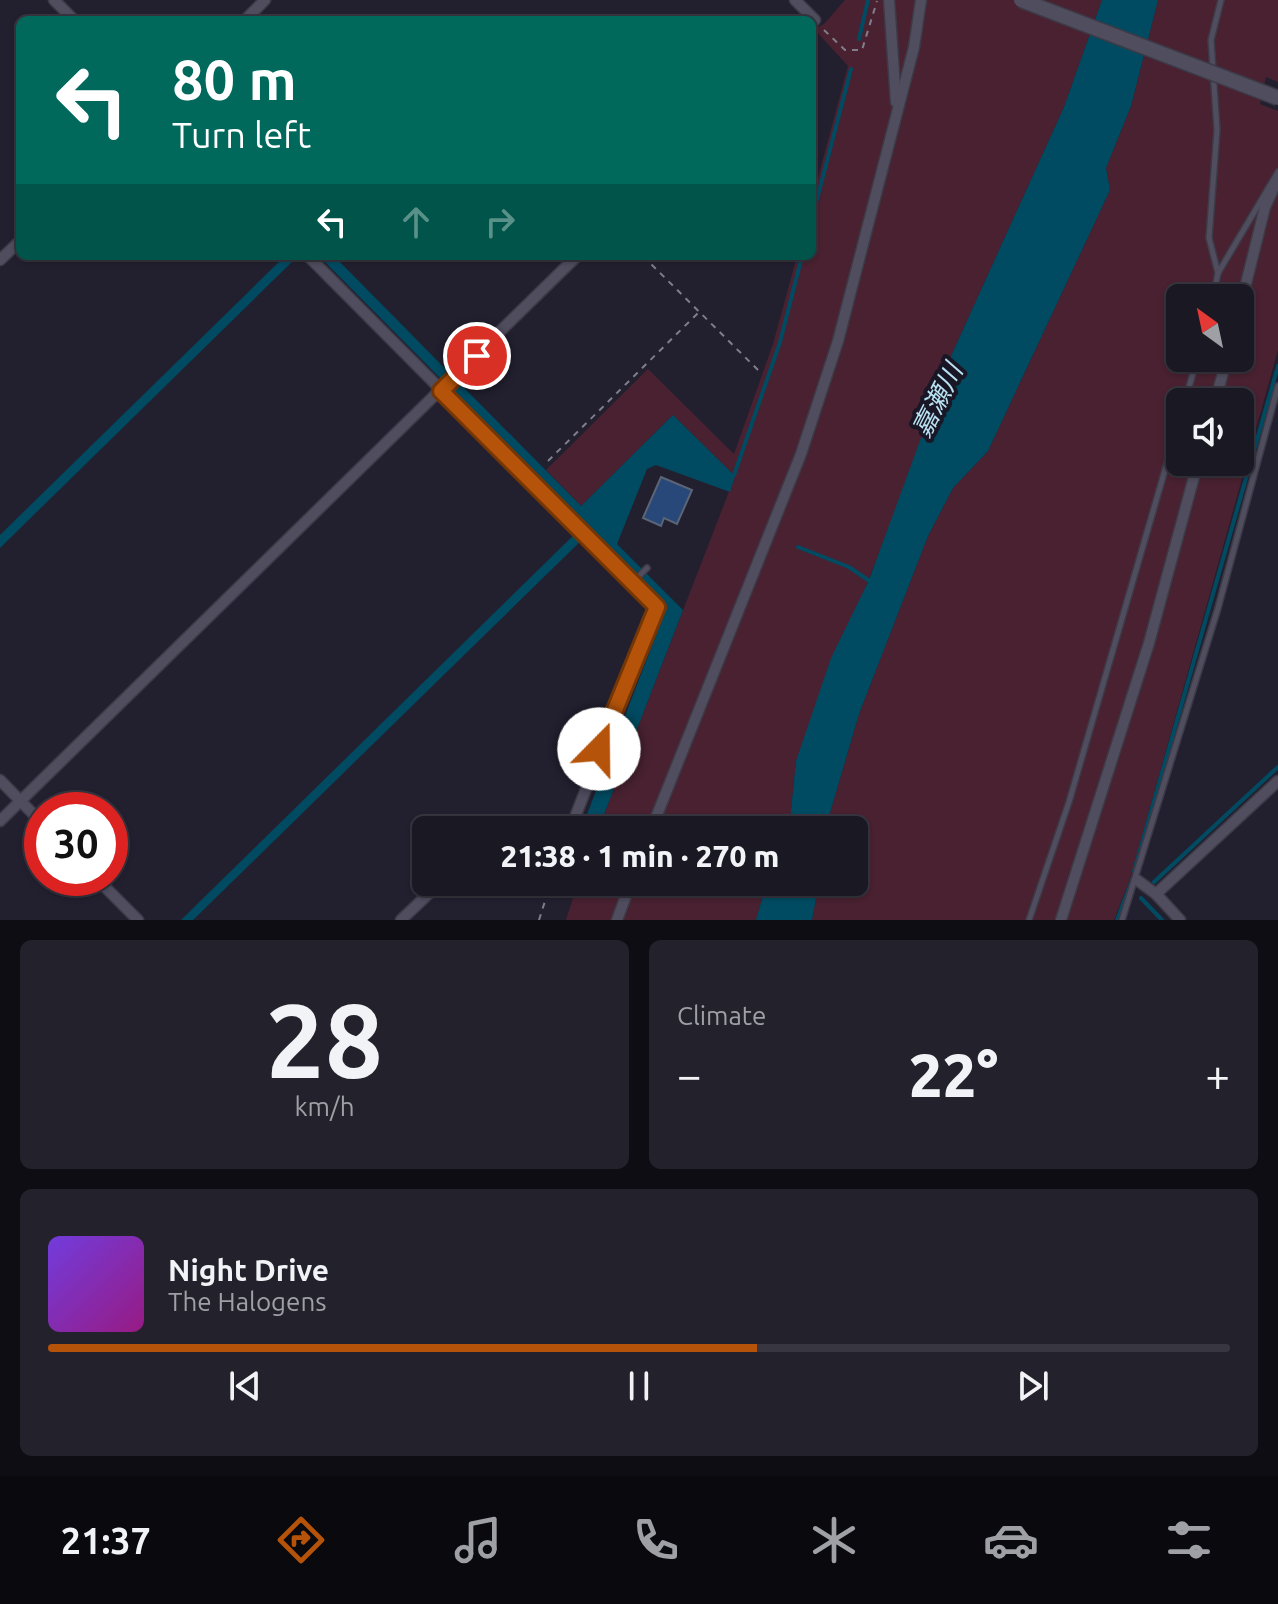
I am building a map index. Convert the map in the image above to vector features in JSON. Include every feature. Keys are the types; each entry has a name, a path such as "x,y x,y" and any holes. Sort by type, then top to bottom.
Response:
{"main road":[{"path":"1021,0 1278,98"}],"street":[{"path":"54,0 70,16"},
{"path":"249,16 265,0"},
{"path":"795,0 809,16"},
{"path":"889,0 897,109"},
{"path":"657,816 801,454 838,341 914,47 921,0"},
{"path":"1246,284 1265,207 1278,179"},
{"path":"0,260 16,245"},
{"path":"312,260 657,607 575,816"},
{"path":"0,821 573,260"},
{"path":"1061,920 1149,643 1194,476"},
{"path":"0,780 23,798"},
{"path":"1156,894 1278,781"},
{"path":"1137,880 1156,894 1180,920"},
{"path":"114,896 138,920"},
{"path":"401,920 426,896"},
{"path":"617,920 626,896"}],"lane":[{"path":"1218,273 1209,238 1217,130 1211,40 1221,0"},
{"path":"1216,284 1218,273 1278,172"},
{"path":"1122,920 1137,880 1218,608 1278,386"},
{"path":"1029,920 1069,802 1166,466"},
{"path":"632,582 647,568"}],"path":[{"path":"816,24 845,50 862,50 877,0"},
{"path":"647,260 759,371"},
{"path":"548,461 699,312"},
{"path":"539,920 546,896"}],"shaded area":[{"path":"845,0 1102,0 1064,107 951,356 890,526 796,761 790,816 603,816 735,476 673,415 581,506 546,470 648,369 734,454 773,344 796,260 816,260 816,185 848,66 816,28 824,24"},
{"path":"1158,0 1278,0 1278,82 1266,77 1260,104 1278,111 1278,350 1254,436 1254,388 1166,388 1166,476 1243,476 1130,879 1114,920 812,920 816,896 868,896 868,816 829,816 859,714 928,536 953,488 988,451 1110,190 1106,168 1131,106"},
{"path":"574,896 763,896 756,920 566,920"}],"water":[{"name":"嘉瀬川","path":"1102,0 1158,0 1131,106 1106,168 1110,190 988,451 953,488 928,536 859,714 829,816 790,816 796,761 831,658 869,580 951,356 1064,107"},
{"path":"281,260 294,260 0,548 0,535"},
{"path":"323,260 338,260 581,506 673,415 735,476 730,492 656,465 647,469 617,544 683,610 603,816 586,816 667,607 591,531 193,920 181,920 585,524"},
{"path":"763,896 816,896 812,920 756,920"}],"building":[{"path":"661,477 692,490 677,524 664,518 661,526 643,518"}],"waterway":[{"path":"859,39 868,0"},
{"path":"816,203 851,69"},
{"path":"734,475 780,342 801,260"},
{"path":"1134,871 1278,366"},
{"path":"798,547 849,567 871,582"},
{"path":"1154,882 1278,767"},
{"path":"1117,920 1132,880"},
{"path":"1141,898 1162,920"}],"route":[{"path":"477,356 441,391 657,607 599,749"}]}
